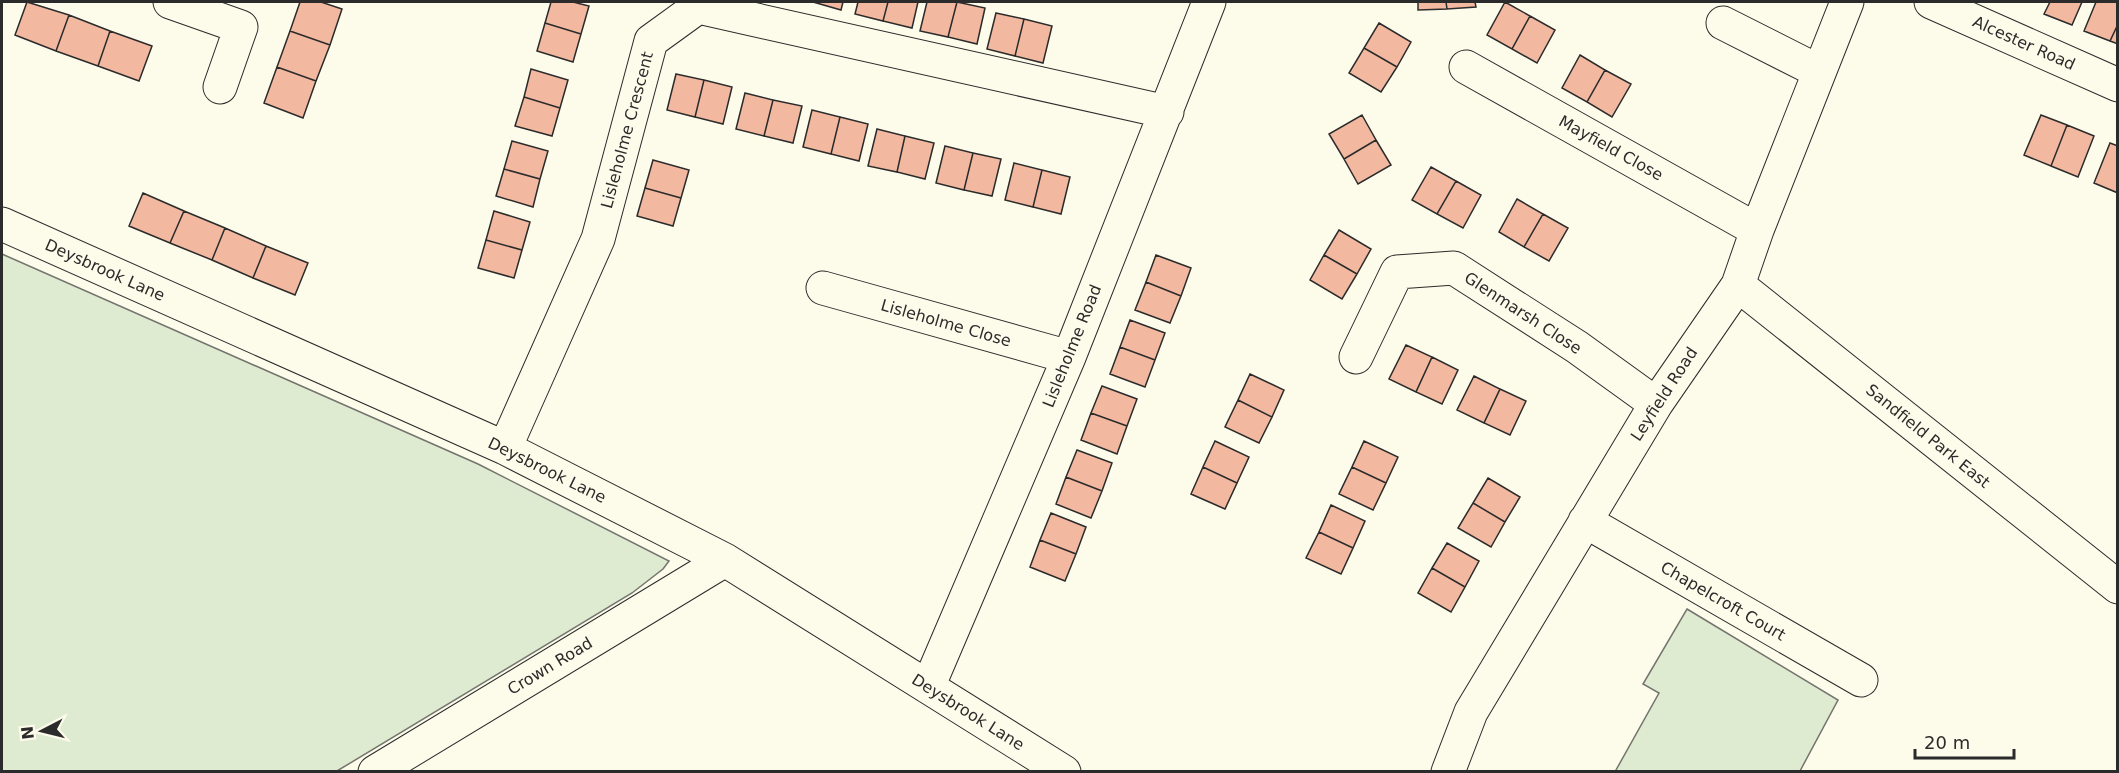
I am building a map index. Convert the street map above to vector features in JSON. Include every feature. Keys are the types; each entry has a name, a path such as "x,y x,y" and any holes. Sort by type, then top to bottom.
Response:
{"street":[{"path":"170,2 241,27 220,87"},
{"name":"Lisleholme Road","path":"928,687 1068,357 1209,2"},
{"name":"Leyfield Road","path":"1448,771 1471,712 1656,404 1738,285 1818,71 1847,2"},
{"name":"Alcester Road","path":"1931,2 2118,85"},
{"name":"Lisleholme Crescent","path":"506,448 598,239 651,41 698,7 1167,112"},
{"path":"1723,23 1818,71"},
{"name":"Mayfield Close","path":"1466,67 1757,230"},
{"name":"Deysbrook Lane","path":"2,224 506,448 725,561 928,687 1025,762 1064,771"},
{"name":"Glenmarsh Close","path":"1356,357 1397,272 1454,268 1577,347 1656,404"},
{"name":"Sandfield Park East","path":"1738,285 2118,587"},
{"name":"Lisleholme Close","path":"823,288 1068,357"},
{"name":"Chapelcroft Court","path":"1586,521 1861,680"},
{"name":"Crown Road","path":"375,771 725,561"}],"green space":[{"path":"2,254 478,464 669,561 663,569 632,593 337,771 2,771"},
{"path":"1687,609 1838,700 1800,771 1619,772 1616,770 1659,693 1643,684"}],"building":[{"path":"27,2 69,15 56,51 15,35"},
{"path":"300,2 321,2 342,9 330,45 290,31"},
{"path":"551,2 573,2 589,6 581,34 545,23"},
{"path":"813,2 843,2 841,10"},
{"path":"858,2 888,2 883,21 855,14"},
{"path":"888,2 918,2 912,28 883,21"},
{"path":"927,2 957,2 948,37 920,31"},
{"path":"957,2 985,8 977,44 948,37"},
{"path":"1418,2 1446,2 1447,9 1418,10"},
{"path":"1446,2 1475,2 1476,7 1447,9"},
{"path":"1505,2 1530,16 1512,49 1487,35"},
{"path":"2050,2 2082,2 2072,25 2044,14"},
{"path":"2096,2 2118,2 2118,24 2110,41 2084,31"},
{"path":"996,13 1024,19 1015,56 987,49"},
{"path":"69,15 110,31 98,66 56,51"},
{"path":"1530,16 1555,30 1537,63 1512,49"},
{"path":"1024,19 1052,26 1043,63 1015,56"},
{"path":"545,23 581,34 573,62 537,51"},
{"path":"1379,23 1411,42 1397,67 1364,48"},
{"path":"2118,24 2118,44 2110,41"},
{"path":"110,31 152,46 139,81 98,66"},
{"path":"290,31 330,45 316,81 277,67"},
{"path":"1364,48 1397,67 1381,92 1349,73"},
{"path":"1580,55 1605,70 1587,102 1562,88"},
{"path":"277,67 316,81 303,118 264,103"},
{"path":"531,69 568,80 560,108 524,97"},
{"path":"1605,70 1631,84 1612,117 1587,102"},
{"path":"676,74 704,80 695,117 667,110"},
{"path":"704,80 732,87 723,124 695,117"},
{"path":"745,93 773,100 764,136 736,129"},
{"path":"524,97 560,108 552,136 515,126"},
{"path":"773,100 802,106 793,143 764,136"},
{"path":"812,110 840,117 831,154 803,147"},
{"path":"1362,115 1376,140 1344,159 1329,134"},
{"path":"2041,115 2067,125 2051,166 2024,155"},
{"path":"840,117 868,124 859,161 831,154"},
{"path":"2067,125 2094,136 2078,177 2051,166"},
{"path":"877,129 905,136 897,172 868,166"},
{"path":"905,136 934,143 925,179 897,172"},
{"path":"1376,140 1391,165 1358,184 1344,159"},
{"path":"512,141 548,151 540,179 504,169"},
{"path":"2110,143 2118,146 2118,193 2094,183"},
{"path":"945,146 973,153 964,190 936,183"},
{"path":"973,153 1001,159 992,196 964,190"},
{"path":"653,160 689,170 681,198 645,188"},
{"path":"1014,163 1042,170 1033,207 1005,200"},
{"path":"1431,167 1456,181 1437,214 1412,200"},
{"path":"504,169 540,179 533,207 496,196"},
{"path":"1042,170 1070,177 1061,214 1033,207"},
{"path":"1456,181 1481,195 1463,228 1437,214"},
{"path":"645,188 681,198 673,226 637,216"},
{"path":"143,193 184,211 170,243 129,226"},
{"path":"1517,199 1543,214 1524,247 1499,232"},
{"path":"184,211 225,228 212,260 170,243"},
{"path":"494,211 530,222 522,250 486,240"},
{"path":"1543,214 1568,228 1549,261 1524,247"},
{"path":"225,228 266,246 253,278 212,260"},
{"path":"1339,230 1371,249 1357,274 1324,255"},
{"path":"486,240 522,250 514,278 478,268"},
{"path":"266,246 308,263 295,295 253,278"},
{"path":"1156,255 1191,268 1181,296 1146,282"},
{"path":"1324,255 1357,274 1342,299 1310,280"},
{"path":"1146,282 1181,296 1170,323 1135,310"},
{"path":"1130,320 1165,333 1155,360 1120,347"},
{"path":"1406,345 1432,357 1416,392 1389,379"},
{"path":"1120,347 1155,360 1145,387 1110,374"},
{"path":"1432,357 1458,370 1442,404 1416,392"},
{"path":"1250,374 1284,390 1272,417 1238,400"},
{"path":"1474,376 1500,389 1484,423 1457,410"},
{"path":"1102,386 1137,399 1127,426 1091,413"},
{"path":"1500,389 1526,401 1510,435 1484,423"},
{"path":"1238,400 1272,417 1259,443 1225,427"},
{"path":"1091,413 1127,426 1117,454 1081,440"},
{"path":"1215,441 1249,457 1237,483 1203,467"},
{"path":"1364,441 1398,457 1386,483 1352,467"},
{"path":"1077,450 1112,463 1102,491 1066,477"},
{"path":"1203,467 1237,483 1225,509 1191,494"},
{"path":"1352,467 1386,483 1373,510 1339,494"},
{"path":"1066,477 1102,491 1091,518 1056,504"},
{"path":"1488,478 1520,497 1505,522 1473,503"},
{"path":"1473,503 1505,522 1491,547 1458,528"},
{"path":"1331,505 1365,521 1353,548 1319,532"},
{"path":"1051,513 1086,527 1076,554 1040,540"},
{"path":"1319,532 1353,548 1341,574 1306,558"},
{"path":"1040,540 1076,554 1065,581 1030,567"},
{"path":"1447,543 1479,561 1465,587 1432,568"},
{"path":"1432,568 1465,587 1451,612 1418,593"}]}
